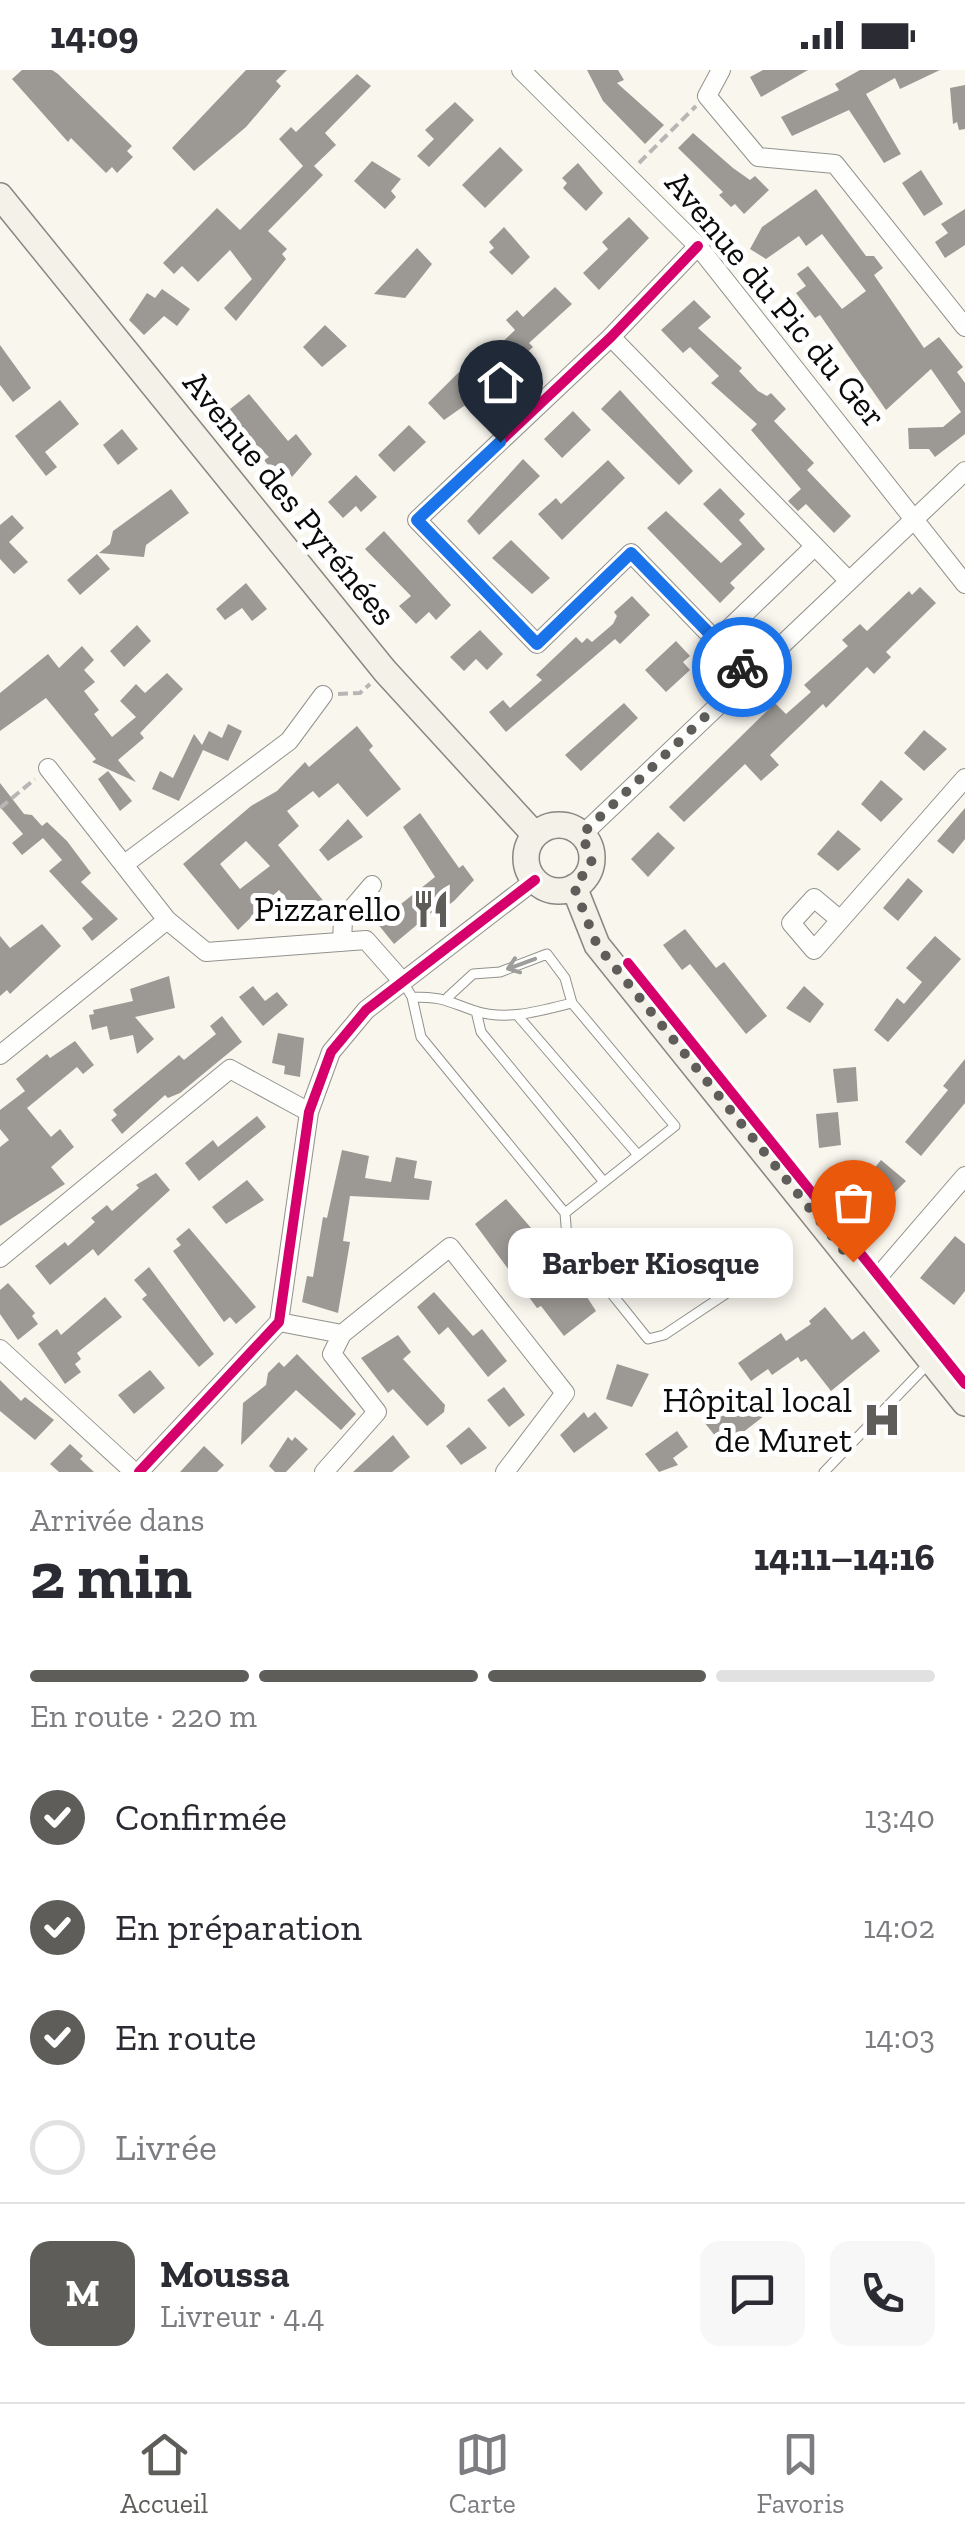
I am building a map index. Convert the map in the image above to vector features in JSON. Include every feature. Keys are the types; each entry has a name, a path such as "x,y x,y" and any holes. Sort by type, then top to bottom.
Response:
{"main road":[{"name":"Avenue des Pyrénées","path":"0,196 384,670 535,835"},
{"path":"564,825 582,834 592,863 574,887 554,890 535,880 526,858 535,835 564,825"},
{"path":"574,887 597,945 965,1403"}],"street":[{"name":"Avenue du Pic du Ger","path":"522,70 698,246 965,584"},
{"path":"722,70 707,96 758,158 834,164 965,327"},
{"path":"698,246 612,337 417,520 537,644 631,553 749,675"},
{"path":"612,337 848,581"},
{"path":"582,834 965,471"},
{"path":"716,641 814,546"},
{"path":"126,863 289,742 323,694"},
{"path":"48,768 167,920 206,952 366,940 407,990"},
{"path":"839,919 965,778"},
{"path":"0,1349 136,1472 278,1322 308,1112 318,1079 346,1030 407,990 535,880"},
{"path":"342,942 343,919 372,885"},
{"path":"0,1055 167,920"},
{"path":"0,1258 230,1069 308,1112"},
{"path":"871,1285 965,1176"},
{"path":"324,1472 377,1412 332,1354 342,1334 450,1246 565,1393 505,1472"},
{"path":"278,1322 342,1334"}],"lane":[{"path":"448,997 473,974 500,972 547,954 565,978 572,1003 676,1126 565,1213"},
{"path":"572,1003 518,1016 476,1011 448,997 407,990 421,1037 565,1213 567,1238 648,1339 664,1336 786,1252"},
{"path":"476,1011 480,1032 604,1182"},
{"path":"518,1016 638,1155"},
{"path":"824,1472 931,1361"}],"path":[{"path":"628,174 707,96"},
{"path":"323,694 360,693 370,684"},
{"path":"0,808 48,768"}],"building":[{"path":"22,70 52,70 58,74 132,146 127,151 133,157 117,173 112,167 106,173 71,138 68,142 12,79"},
{"path":"246,70 287,70 276,81 281,86 246,127 194,171 172,148"},
{"path":"587,70 618,70 624,80 617,83 664,125 645,144 603,101"},
{"path":"763,70 808,70 761,97 750,77"},
{"path":"860,70 940,70 900,89 895,78 866,94 901,154 884,163 849,110 792,136 781,117 839,90 835,84"},
{"path":"357,74 371,86 325,133 336,145 314,166 323,175 268,231 287,249 282,254 286,259 236,321 224,308 252,279 230,250 198,282 182,266 174,274 163,263 217,208 240,230 303,166 279,139 291,127 296,132"},
{"path":"965,85 965,129 959,130 957,122 953,124 950,88"},
{"path":"455,102 474,120 429,167 417,156 434,139 425,130"},
{"path":"693,133 733,168 750,180 755,176 769,190 744,214 719,195 723,192 678,148"},
{"path":"500,147 523,170 485,208 462,185"},
{"path":"372,161 401,179 391,191 396,197 385,209 354,181"},
{"path":"578,163 603,193 586,211 563,188 567,183 562,178"},
{"path":"921,170 943,204 924,216 902,183"},
{"path":"816,189 866,256 874,256 883,268 874,275 924,348 939,337 963,367 957,372 965,383 965,434 935,457 929,449 909,449 908,428 943,427 961,412 931,369 886,410 820,315 815,318 796,293 806,286 797,274 808,266 842,309 866,291 822,234 806,246 799,236 766,259 750,249 762,227"},
{"path":"965,209 965,245 945,258 935,242 948,233 941,224"},
{"path":"629,217 649,238 599,290 583,273 608,249 602,242"},
{"path":"504,227 530,257 512,275 489,252 494,248 489,242"},
{"path":"417,248 432,264 405,298 374,294"},
{"path":"555,287 572,304 529,343 533,347 503,375 487,357 515,330 506,320 517,310 523,317"},
{"path":"162,289 190,309 177,326 164,316 144,335 129,320 147,293 155,298"},
{"path":"694,300 711,317 698,328 742,368 739,371 758,391 767,396 771,393 786,409 774,421 814,463 807,470 851,516 834,533 806,504 798,511 788,501 801,489 751,430 757,424 711,383 719,376 690,347 683,353 661,330"},
{"path":"325,325 347,346 322,367 303,347"},
{"path":"0,345 31,388 13,402 0,385"},
{"path":"459,372 481,394 444,420 428,403"},
{"path":"620,390 693,471 679,485 601,409"},
{"path":"249,394 288,441 296,434 312,454 292,477 289,472 280,480 264,460 269,457 233,422 237,418 230,409"},
{"path":"60,400 79,424 45,452 57,467 46,476 15,436"},
{"path":"573,411 591,430 562,458 544,439"},
{"path":"409,425 426,442 394,472 378,455"},
{"path":"122,429 138,449 118,465 103,445"},
{"path":"523,459 540,476 479,535 467,521"},
{"path":"608,460 625,478 562,540 538,514 556,498 561,504"},
{"path":"356,475 377,497 361,512 356,506 343,518 328,502"},
{"path":"720,488 745,514 739,520 765,549 730,583 735,588 720,603 647,528 666,511 721,563 742,544 703,504"},
{"path":"171,489 189,513 146,545 144,557 99,553 110,544 113,531"},
{"path":"12,515 24,528 9,542 28,562 14,574 0,559 0,525"},
{"path":"384,531 451,605 436,620 429,612 416,624 399,606 411,596 365,549"},
{"path":"511,540 550,578 532,594 492,558"},
{"path":"97,554 110,569 80,595 67,580"},
{"path":"246,583 267,609 252,621 242,608 225,620 216,609"},
{"path":"920,587 936,603 886,652 891,657 874,674 867,667 770,755 779,765 761,781 745,764 684,822 669,807 775,703 786,714 811,692 804,685 848,646 842,640 860,624 867,631 909,591 912,595"},
{"path":"632,596 650,615 620,644 615,639 506,732 489,712 503,700 510,708 542,680 536,675 576,637 582,643 587,638 592,642 613,624 617,616 614,612"},
{"path":"137,625 151,641 124,667 110,651"},
{"path":"480,630 503,654 487,670 476,659 464,671 450,657"},
{"path":"676,641 690,656 683,662 690,670 666,692 645,670"},
{"path":"82,646 94,660 84,670 95,682 84,691 99,710 94,714 112,737 136,717 120,701 136,684 145,693 167,673 183,689 140,733 144,738 118,760 136,782 92,762 96,759 46,698 0,731 0,693 48,654 59,668"},
{"path":"624,703 638,718 581,771 565,755"},
{"path":"228,724 242,731 228,761 203,750 179,801 152,789 160,771 173,778 194,734 202,745 209,731 222,738"},
{"path":"357,726 373,746 369,750 401,789 367,817 338,783 319,798 313,791 287,811 299,826 278,845 326,904 304,921 279,890 238,930 183,864 251,806 277,791 305,762 309,767","holes":["246,841 270,866 240,889 220,864"]},
{"path":"924,730 947,749 924,771 904,753"},
{"path":"108,771 132,801 120,811 98,779"},
{"path":"881,780 903,799 881,822 861,804"},
{"path":"0,783 24,814 32,815 42,826 47,822 67,841 91,873 81,882 118,919 92,941 82,928 93,919 49,871 62,860 43,838 22,855 12,843 23,834 0,807"},
{"path":"965,808 965,839 953,854 937,841"},
{"path":"420,813 459,868 463,865 474,880 454,901 440,911 437,908 394,944 377,923 435,877 403,827"},
{"path":"348,819 363,837 328,861 319,850"},
{"path":"838,830 861,849 838,871 817,854"},
{"path":"658,832 675,848 648,877 631,859"},
{"path":"908,878 923,891 898,921 883,908"},
{"path":"42,924 61,946 10,994 7,990 0,996 0,936 10,948"},
{"path":"685,929 716,968 724,962 767,1016 746,1034 690,964 682,970 663,945"},
{"path":"935,936 961,959 888,1042 874,1030 897,998 904,1004 922,982 906,968"},
{"path":"169,976 175,1008 135,1017 154,1039 137,1054 133,1035 110,1040 107,1026 92,1030 89,1015 94,1014 93,1010 133,1001 130,989"},
{"path":"253,986 265,1001 277,992 288,1005 263,1026 239,997"},
{"path":"804,986 824,1004 810,1023 786,1008"},
{"path":"222,1016 242,1042 180,1093 168,1098 165,1095 122,1134 111,1120 117,1115 113,1110 179,1055 184,1060 216,1034 210,1026"},
{"path":"278,1033 304,1038 300,1077 284,1074 285,1066 272,1063"},
{"path":"75,1041 94,1065 83,1074 77,1067 27,1108 51,1137 60,1129 74,1147 51,1167 65,1184 0,1226 0,1147 9,1140 0,1129 0,1110 25,1091 16,1079 47,1054 50,1058"},
{"path":"965,1059 965,1103 921,1156 905,1142 948,1090 943,1086"},
{"path":"856,1067 858,1101 837,1103 833,1069"},
{"path":"838,1112 841,1145 819,1148 816,1114"},
{"path":"257,1116 266,1127 199,1181 185,1163 213,1140 218,1147"},
{"path":"342,1150 369,1156 365,1178 391,1182 396,1157 417,1161 414,1178 432,1181 429,1200 350,1196 343,1241 350,1242 338,1313 302,1302 307,1276 313,1277 323,1217 327,1218"},
{"path":"881,1160 906,1181 873,1214 852,1196"},
{"path":"156,1173 170,1190 98,1256 93,1249 50,1285 35,1266 65,1242 68,1246 95,1222 91,1218 107,1205 112,1211 139,1188 136,1185"},
{"path":"247,1180 264,1200 226,1224 212,1207"},
{"path":"506,1199 576,1280 596,1311 564,1336 541,1306 537,1308 475,1224"},
{"path":"189,1228 256,1307 236,1324 230,1317 224,1322 173,1251 181,1245 176,1239"},
{"path":"955,1236 965,1244 965,1291 954,1305 920,1278"},
{"path":"149,1267 214,1354 199,1367 142,1299 147,1295 134,1280"},
{"path":"8,1283 35,1313 32,1316 38,1324 18,1340 0,1314 0,1290"},
{"path":"434,1292 473,1336 482,1329 507,1361 488,1377 448,1327 439,1335 417,1307"},
{"path":"105,1297 122,1317 77,1353 81,1359 75,1364 81,1372 65,1384 38,1344 57,1329 61,1335"},
{"path":"825,1307 852,1340 864,1331 880,1351 831,1391 806,1359 801,1362 798,1357 772,1375 768,1369 751,1381 738,1363 781,1333 786,1341 811,1324 809,1321"},
{"path":"398,1335 411,1352 403,1359 445,1405 444,1412 427,1426 393,1389 388,1393 361,1358"},
{"path":"297,1354 356,1414 341,1430 296,1390 241,1445 243,1403 266,1385 268,1373 279,1362 284,1367"},
{"path":"617,1364 649,1374 632,1407 606,1399"},
{"path":"150,1370 165,1388 134,1414 118,1395"},
{"path":"0,1380 21,1401 25,1397 54,1420 35,1440 0,1411"},
{"path":"504,1387 525,1415 509,1427 487,1400"},
{"path":"745,1392 764,1416 724,1447 704,1422"},
{"path":"584,1412 588,1418 595,1412 608,1428 574,1453 560,1435"},
{"path":"469,1427 487,1448 461,1465 446,1446"},
{"path":"677,1431 688,1447 673,1458 678,1465 659,1472 645,1454"},
{"path":"393,1435 410,1457 392,1472 353,1472"},
{"path":"288,1437 292,1441 295,1437 308,1449 286,1472 275,1472 269,1466"},
{"path":"70,1444 94,1472 59,1472 50,1464"},
{"path":"204,1446 224,1465 217,1472 180,1472"}],"cycle path":[{"path":"698,246 611,337 417,520 537,644 631,553 749,675"},
{"path":"139,1472 279,1322 309,1112 331,1052 366,1010 535,880"},
{"path":"628,963 965,1384"}],"way so far":[{"path":"742,667 749,675 582,834 589,842 592,863 583,881 574,887 597,945 853,1262"}],"place":[{"name":"Pizzarello","path":"431,909"},
{"name":"Barber Kiosque","path":"853,1262"},
{"name":"Hôpital local de Muret","path":"882,1420"}],"route":[{"path":"500,442 417,520 537,644 631,553 742,667"}]}
